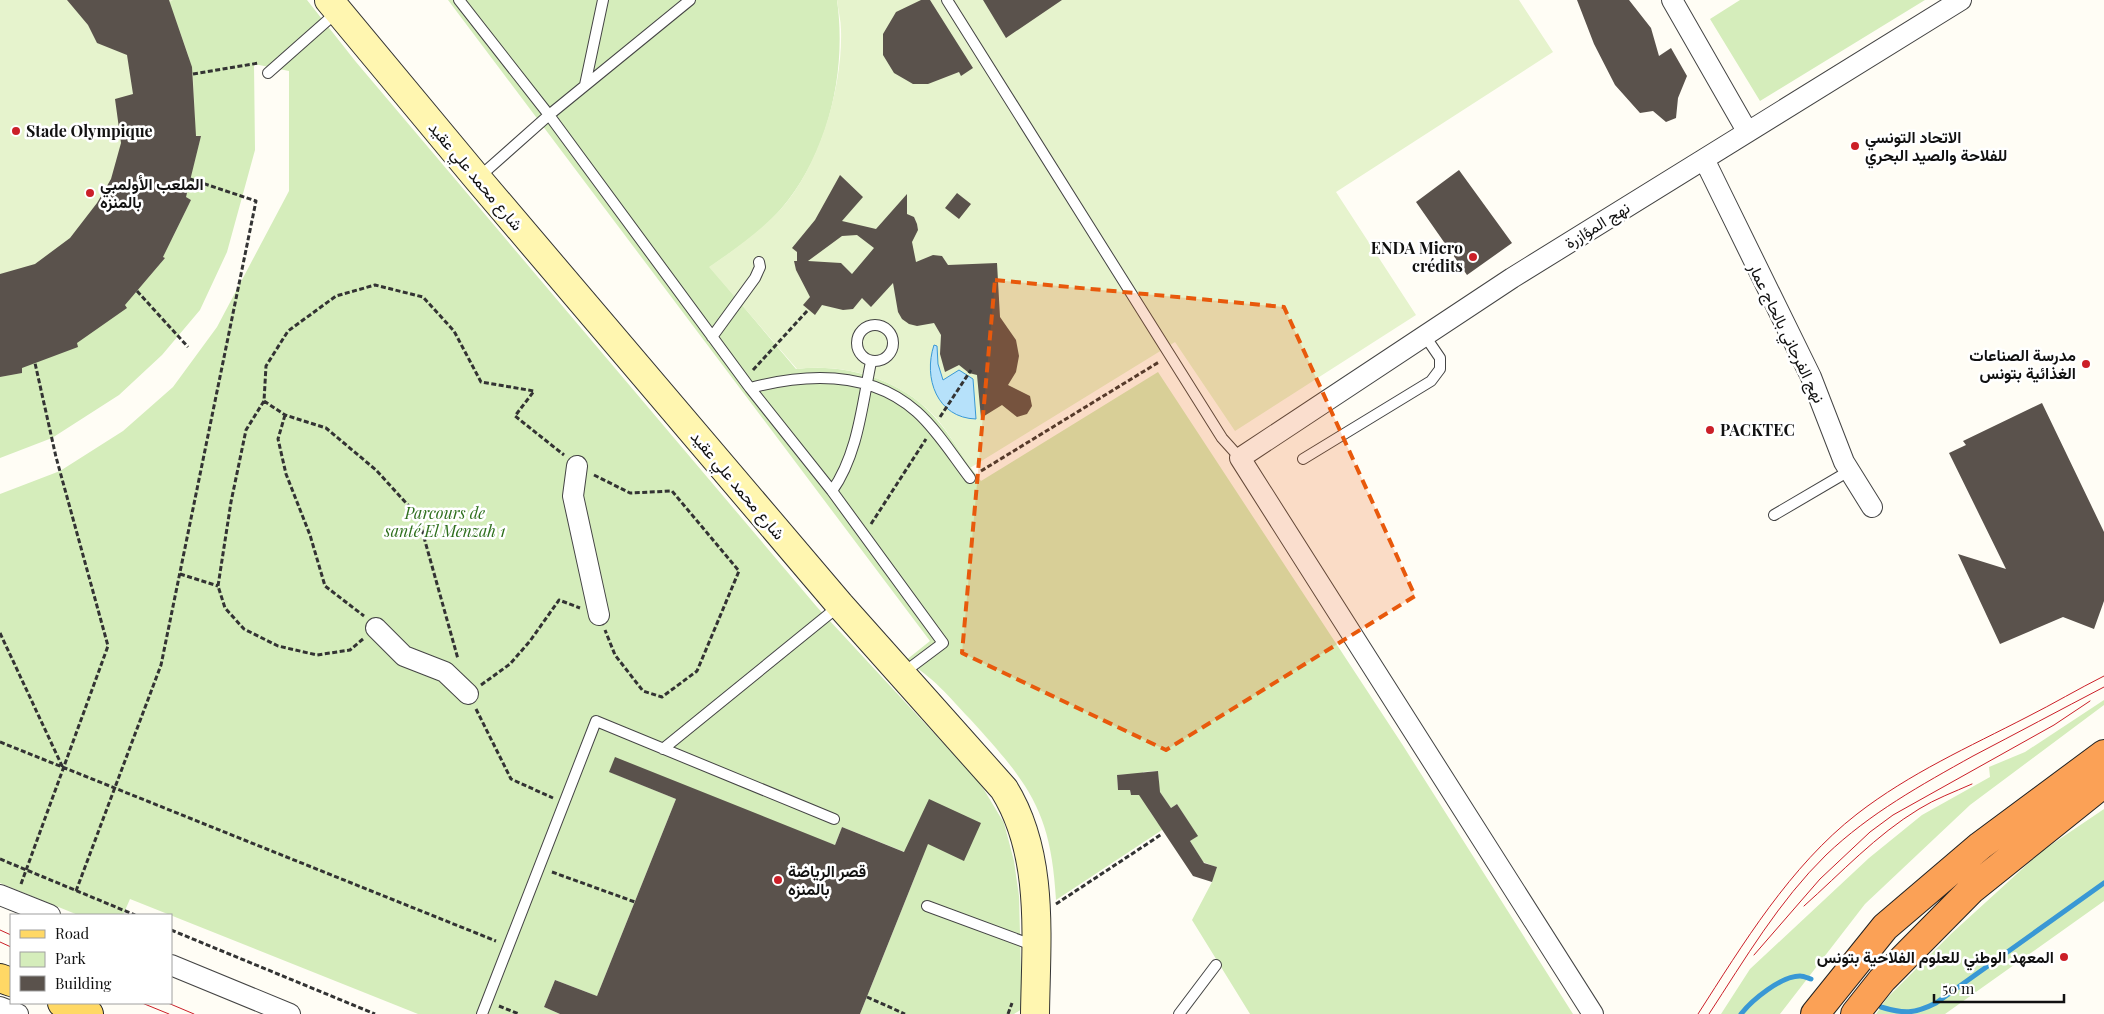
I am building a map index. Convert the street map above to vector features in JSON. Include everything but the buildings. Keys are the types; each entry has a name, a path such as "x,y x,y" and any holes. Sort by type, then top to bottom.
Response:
{"highway":[{"path":"1815,1014 1885,927 1951,854 2023,792 2104,732"},
{"path":"1885,927 1980,846 2104,754"},
{"path":"1855,1014 1882,980 1972,889 2104,783"},
{"path":"1924,936 2013,864 2104,799"}],"main road":[{"path":"64,1004 89,1014"}],"street":[{"path":"1672,0 1747,131"},
{"name":"نهج المؤازرة","path":"1240,458 1425,336 1704,159 1938,6 1960,0"},
{"name":"شارع محمد علي عقيد","path":"333,5 477,178 840,605 992,775 1014,805 1027,840 1032,868 1036,946 1035,1014"},
{"name":"نهج الفرجاني بالحاج عمار","path":"1704,159 1811,377 1849,471 1872,506"},
{"path":"1240,458 1593,1014"},
{"path":"577,466 573,496 599,615"},
{"path":"376,628 404,656 445,672 468,694"},
{"path":"7,898 47,914"},
{"path":"172,965 290,1014"},
{"path":"0,1007 18,1014"}],"lane":[{"path":"459,0 549,115 747,384 832,491 943,642 900,674"},
{"path":"585,85 603,0"},
{"path":"477,178 549,115 690,0"},
{"path":"946,0 1222,438 1240,458"},
{"path":"268,73 333,5"},
{"path":"712,337 755,278 760,267 759,262"},
{"path":"1303,459 1431,381 1440,369 1440,358 1425,336"},
{"path":"832,491 844,474 850,457 871,362"},
{"path":"747,384 817,376 843,378 867,385 896,397 916,411 933,428 970,478"},
{"path":"1774,515 1849,471"},
{"path":"663,749 840,605"},
{"path":"482,1014 596,721 834,819"},
{"path":"927,906 1036,946"},
{"path":"1179,1014 1216,965"}],"path":[{"path":"193,74 266,62"},
{"path":"76,891 161,665 256,201 190,179"},
{"path":"285,415 278,439 286,474 310,535 325,586 360,612 376,628 350,650 317,655 278,646 244,629 226,608 218,586 231,502 246,430 264,401 266,366 288,331 336,296 375,285 423,297 454,331 481,382 534,392 515,416 577,466 630,493 672,491 738,571 697,671 662,697 643,691 626,669 616,655 599,615 559,600 530,641 510,664 468,694"},
{"path":"137,291 188,347"},
{"path":"747,384 808,310"},
{"path":"970,478 1170,355"},
{"path":"7,898 26,870 108,646 56,457 35,363"},
{"path":"863,535 970,371"},
{"path":"264,401 285,415 326,428 376,470 418,516 468,694 512,779 564,803"},
{"path":"180,574 218,586"},
{"path":"0,633 63,769"},
{"path":"0,742 115,790 508,946"},
{"path":"1035,918 1162,834"},
{"path":"0,860 134,914"},
{"path":"539,868 635,902"},
{"path":"172,930 375,1014"},
{"path":"866,997 905,1014"},
{"path":"487,1001 519,1014"}],"highlighted area":[{"path":"995,280 1284,307 1415,596 1166,750 962,653"}],"green space":[{"name":"Parcours de santé El Menzah 1","path":"0,0 307,0 356,62 817,607 980,783 1004,823 1014,861 1019,896 1022,1009 1014,1014 860,1014 922,859 842,827 835,845 610,772 676,799 597,996 555,980 544,1007 560,1014 418,1014 172,916 172,914 130,899 123,914 76,914 0,883 0,494 60,471 123,431 173,387 217,327 289,191 289,71 254,64 255,150 227,252 200,310 162,355 119,395 52,438 0,458"},
{"name":"الملعب الأولمبي بالمنزه","path":"0,0 173,0 150,17 174,15 189,57 168,65 170,74 193,74 195,118 174,120 172,132 201,136 190,179 171,176 168,186 191,200 172,239 152,229 146,240 165,258 137,291 115,284 127,308 20,343 22,373 0,377"},
{"path":"448,0 837,0 839,55 836,83 831,110 811,163 798,187 781,209 747,240 710,267 796,369 835,369 855,372 874,377 909,395 925,407 938,421 981,481 1158,372 1402,744 1573,1014 1250,1014 1192,920 1212,882 1216,867 1203,862 1190,841 1197,836 1177,804 1171,808 1157,788 1149,810 1157,822 1165,828 1056,900 1049,843 1042,820 1022,781 1008,762 933,680 905,661 930,641","holes":["1158,771 1159,782 1144,783 1143,772","1133,774 1140,794 1131,795 1130,790 1118,790 1117,775"]},
{"path":"837,0 1519,0 1553,52 1336,192 1416,315 1235,431 1175,342 970,468 938,420 908,394 874,377 855,372 836,369 797,369 709,267 764,226 780,210 794,193 817,150 826,126 838,76 841,52 841,22"},
{"path":"1740,0 1925,0 1760,101 1710,19"},
{"path":"2104,700 2104,705 1970,805 1865,904 1780,1014 1721,1014 1750,969 1869,858 1922,815 1990,777 1989,767 2025,752"},
{"path":"2104,809 2104,901 1945,1014 1876,1014 1887,998 1952,933 2042,851"}],"water":[{"path":"934,345 937,346 938,364 943,380 959,370 973,379 976,419 963,417 951,412 936,394 930,370"}],"waterway":[{"path":"1881,1007 1909,1012 1936,1003 2104,883"},
{"path":"1741,1014 1752,1002 1776,984 1792,977 1800,976 1811,979"}],"tram line":[{"path":"1698,1014 1769,907 1810,857 1857,814 1919,773 2104,676"},
{"path":"1709,1014 1778,911 1809,873 1843,840 1878,813 1934,778 2104,687"},
{"path":"1754,955 1820,879 1870,832 1893,815 2054,725 2090,701"},
{"path":"1804,906 1873,842 1903,819 1932,802 1972,784"},
{"path":"0,930 10,935"},
{"path":"0,942 10,947"},
{"path":"144,1004 169,1014"},
{"path":"170,1004 194,1014"}],"place":[{"name":"Stade Olympique","path":"16,131"},
{"name":"الاتحاد التونسي للفلاحة والصيد البحري","path":"1855,146"},
{"name":"الملعب الأولمبي بالمنزه","path":"90,193"},
{"name":"ENDA Micro crédits","path":"1473,257"},
{"name":"مدرسة الصناعات الغذائية بتونس","path":"2086,364"},
{"name":"PACKTEC","path":"1710,430"},
{"name":"قصر الرياضة بالمنزه","path":"778,880"},
{"name":"المعهد الوطني للعلوم الفلاحية بتونس","path":"2064,957"}]}
